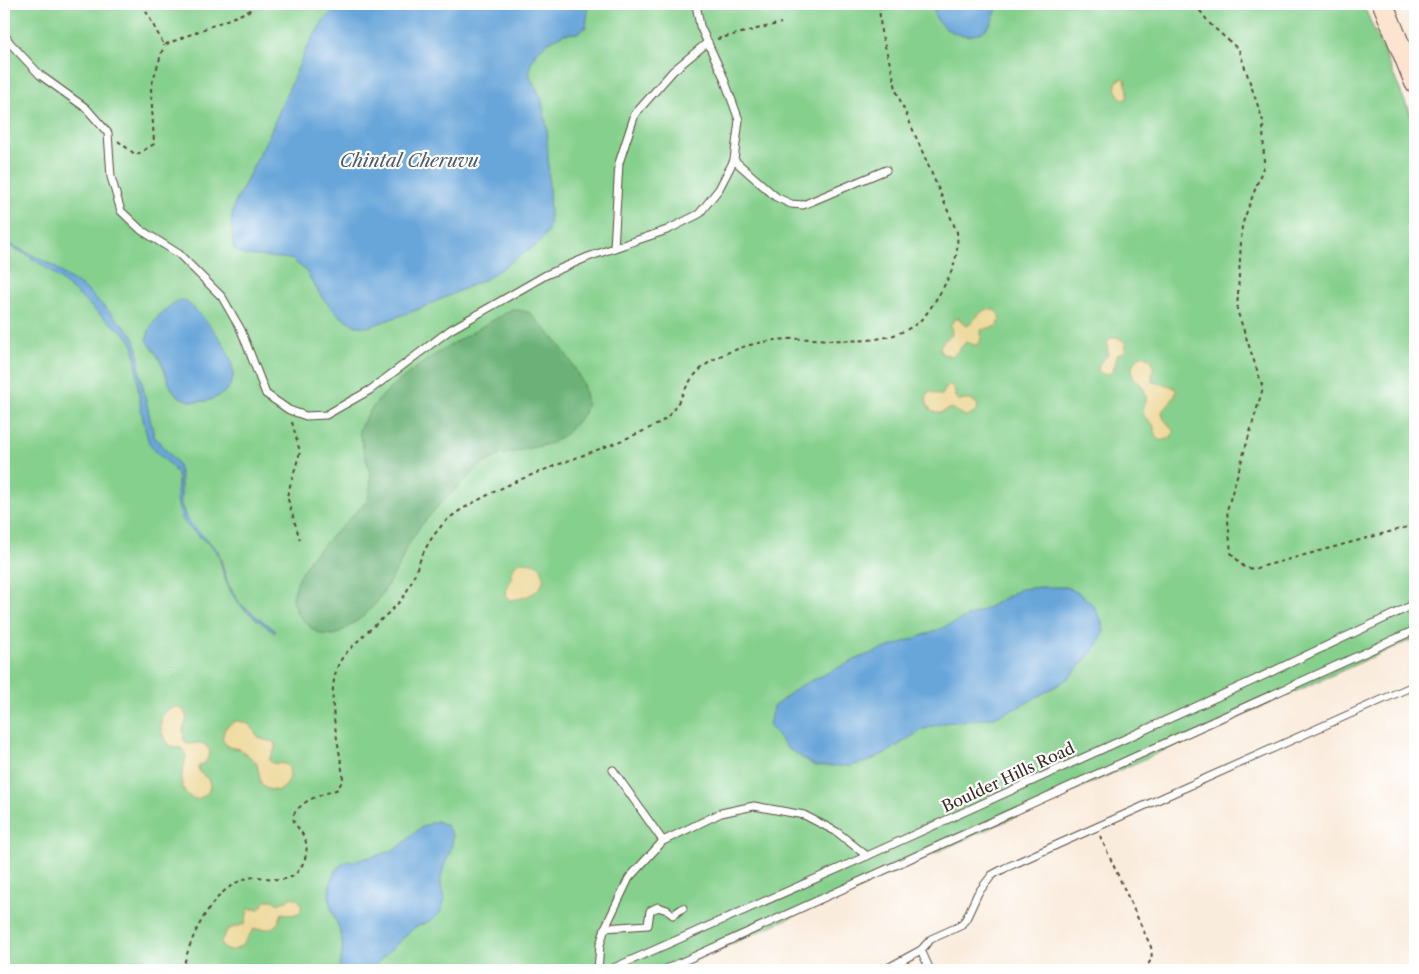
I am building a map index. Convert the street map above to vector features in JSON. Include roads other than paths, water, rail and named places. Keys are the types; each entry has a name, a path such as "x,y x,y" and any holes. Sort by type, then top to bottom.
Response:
{"main road":[{"path":"1383,4 1415,83"}],"lane":[{"path":"4,34 40,75 86,108 108,133 111,176 121,211 141,230 179,254 222,297 241,330 266,394 289,410 306,416 326,415 370,390 450,330 546,275 614,248 667,230 699,214 719,189 734,160 738,120 723,76 700,26 696,4"},
{"path":"614,248 620,163 635,114 674,71 708,42"},
{"path":"734,160 776,198 791,204 804,204 886,170"},
{"name":"Boulder Hills Road","path":"610,970 867,856 1250,682 1415,604"},
{"name":"Boulder Hills Road","path":"664,970 1415,630"},
{"path":"884,970 921,950 931,938 960,926 966,919 978,894 992,875 1005,868 1415,685"},
{"path":"613,770 663,841"},
{"path":"598,970 600,945 605,928 629,878 663,841 722,812 754,806 804,814 837,832 867,856"},
{"path":"605,928 648,925 650,911 658,907 667,910 673,915 683,908"},
{"path":"921,950 930,970"}],"water":[{"name":"Chintal Cheruvu","path":"340,4 587,4 588,13 586,27 577,33 564,34 547,43 536,52 530,66 530,77 541,97 547,128 550,215 548,231 539,243 486,279 417,310 368,327 356,326 340,316 323,299 305,270 291,259 244,255 234,249 231,224 234,205 269,135 306,49 323,21"},
{"path":"934,4 998,4 994,17 987,28 980,33 961,35 952,32 938,21 934,13"},
{"path":"4,241 54,266 68,278 86,289 132,334 138,349 140,374 154,436 178,464 181,477 181,504 187,520 218,551 228,584 240,604 230,589 224,575 219,557 215,550 187,526 181,516 177,502 177,474 148,440 141,408 135,353 130,340 122,331 98,313 54,274 17,250 4,244"},
{"path":"180,300 186,301 215,332 231,360 232,380 228,388 213,399 193,401 184,399 176,394 160,360 147,340 150,328 158,317"},
{"path":"1066,587 1081,594 1093,605 1101,619 1104,631 1099,643 1069,678 1019,707 991,718 933,726 922,730 888,752 867,762 850,766 815,766 786,747 769,725 773,707 800,686 861,657 935,631 987,608 1020,589"},
{"path":"240,604 275,630 275,633"},
{"path":"437,821 447,826 453,836 450,853 442,873 442,890 445,900 440,913 433,920 415,927 372,970 338,970 342,955 342,940 329,898 330,885 335,872 346,862 361,860 396,849 418,830"}]}
